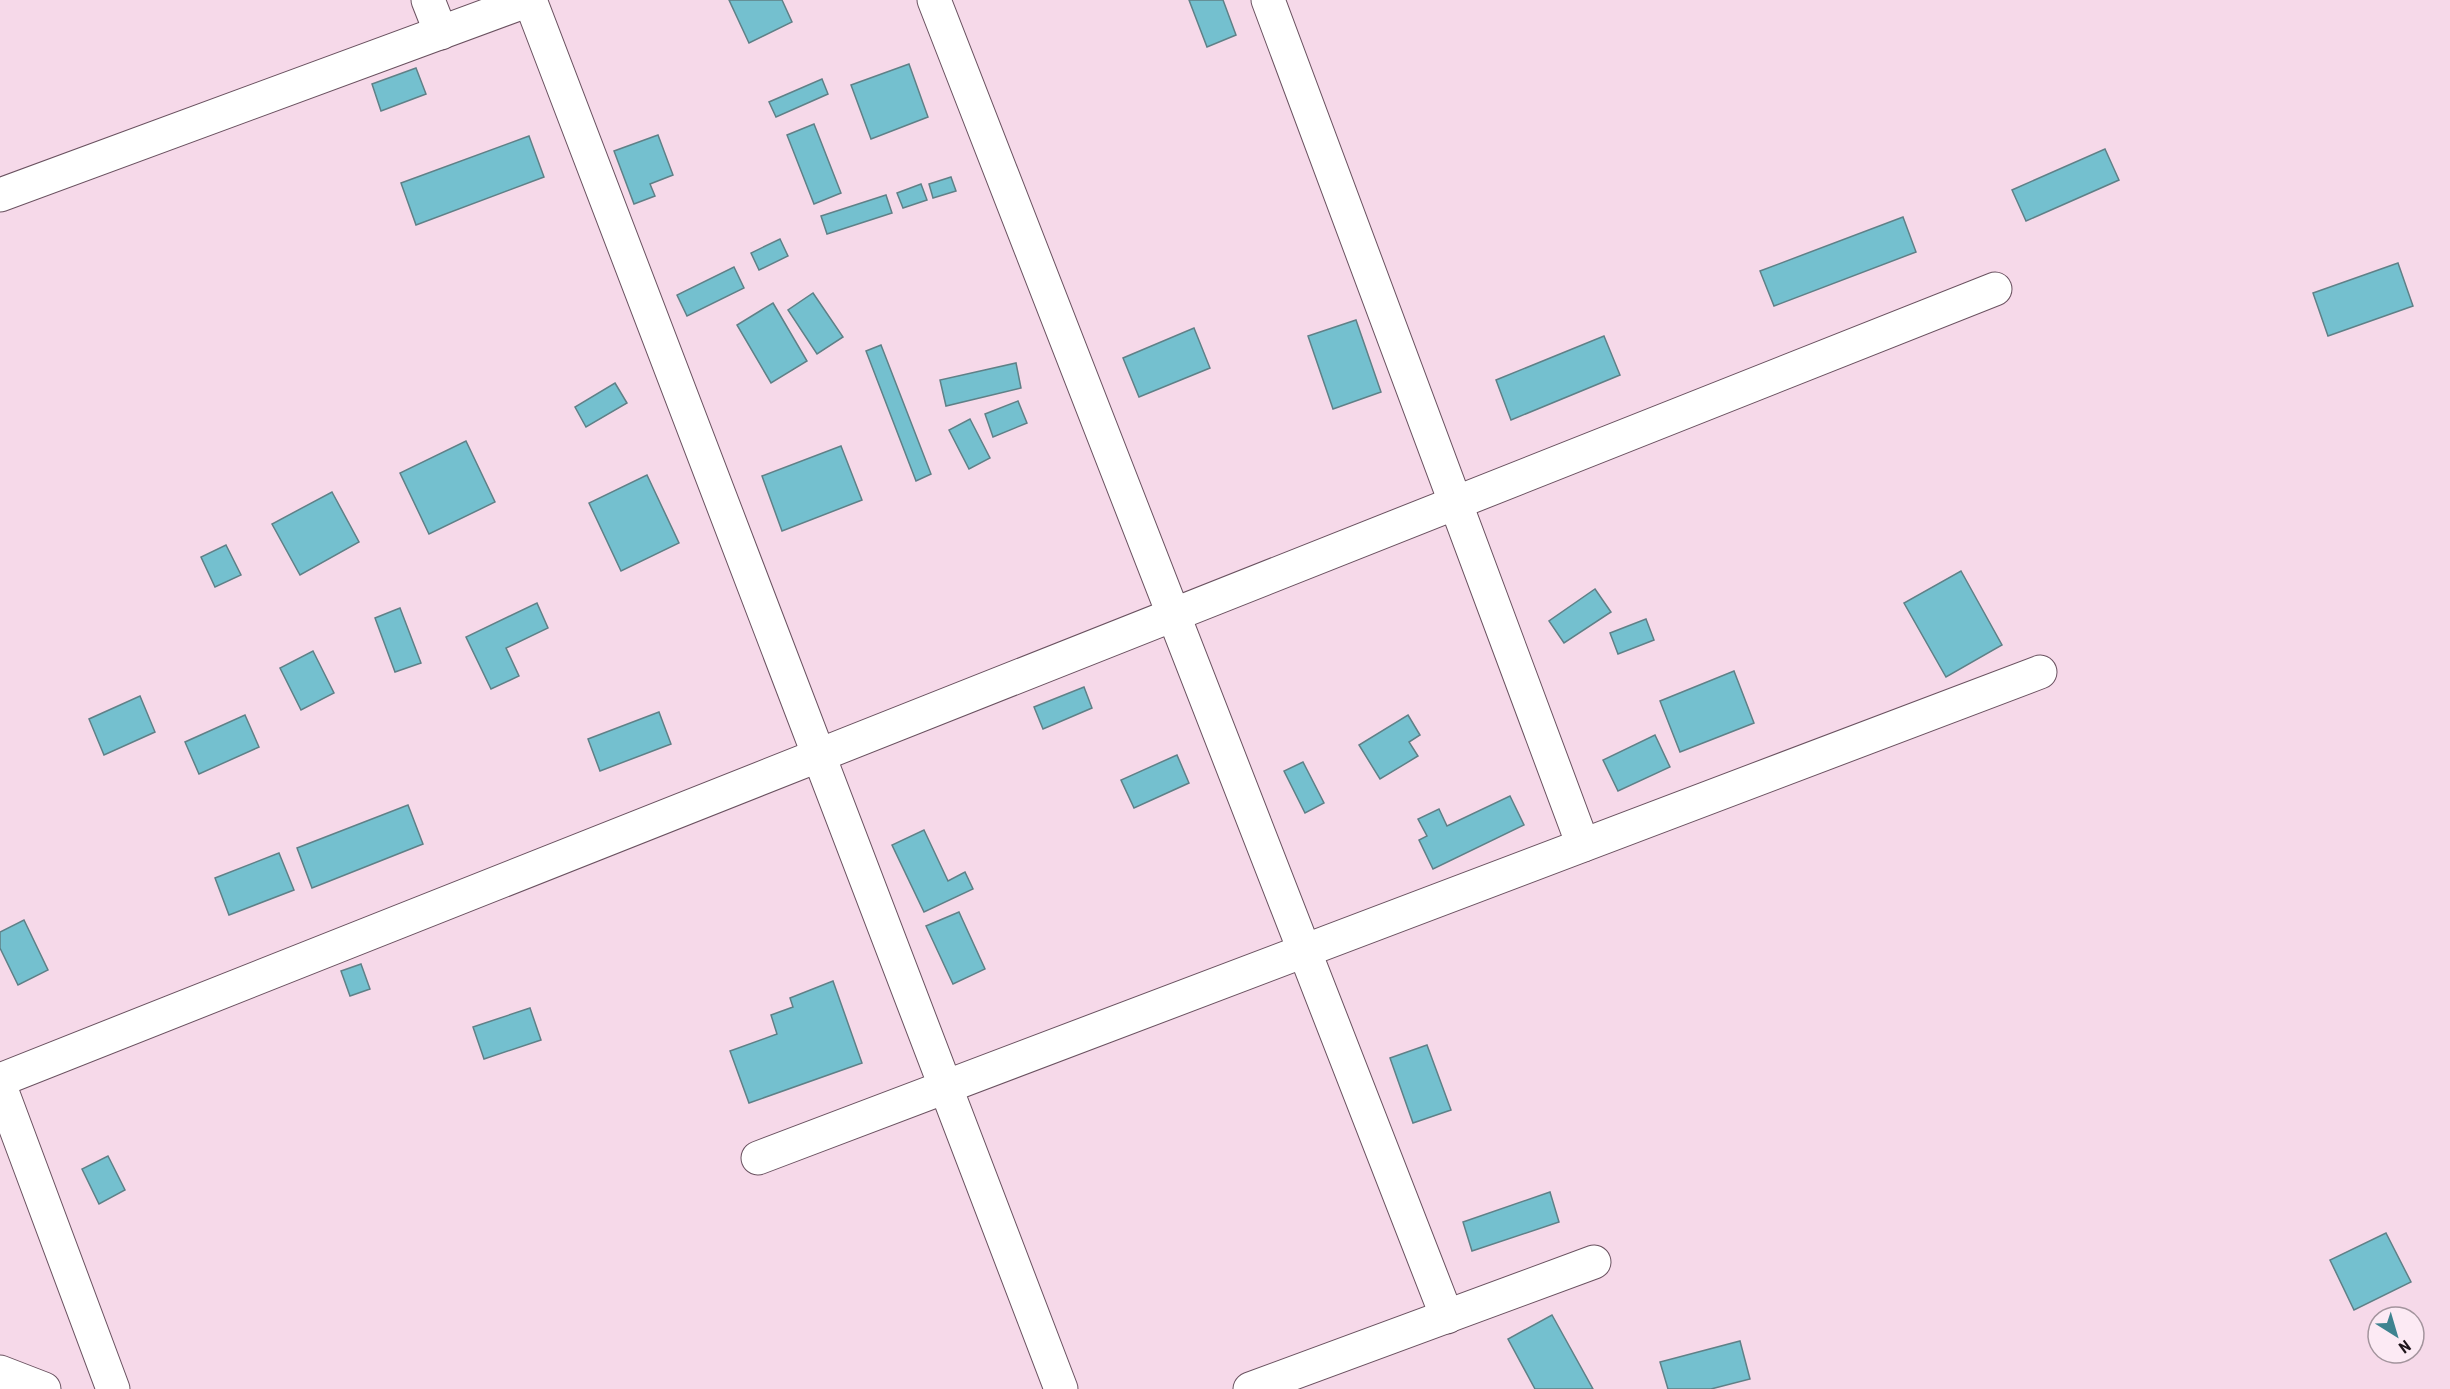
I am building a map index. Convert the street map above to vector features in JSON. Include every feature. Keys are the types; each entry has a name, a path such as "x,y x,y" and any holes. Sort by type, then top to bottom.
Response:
{"street":[{"path":"428,0 441,33"},
{"path":"0,195 530,0 1060,1389"},
{"path":"934,0 1447,1317"},
{"path":"1268,0 1583,845"},
{"path":"0,1080 1995,289"},
{"path":"758,1158 2040,672"},
{"path":"0,1086 113,1389"},
{"path":"1250,1389 1594,1262"},
{"path":"0,1372 44,1389"}],"building":[{"path":"729,0 782,0 792,22 749,43"},
{"path":"1189,0 1223,0 1236,35 1207,47"},
{"path":"909,64 928,117 871,139 851,85"},
{"path":"416,68 426,94 381,111 372,84"},
{"path":"822,79 828,94 776,117 769,102"},
{"path":"814,124 841,193 814,204 787,135"},
{"path":"658,135 673,175 650,184 655,196 634,204 614,151"},
{"path":"529,136 544,177 416,225 401,183"},
{"path":"2105,149 2119,180 2026,221 2012,190"},
{"path":"951,177 956,191 933,198 929,184"},
{"path":"921,184 927,200 903,208 897,193"},
{"path":"886,195 892,213 827,234 821,216"},
{"path":"1903,217 1916,252 1774,306 1760,271"},
{"path":"780,239 788,256 759,270 751,253"},
{"path":"2398,263 2413,306 2328,336 2313,293"},
{"path":"734,267 744,288 687,316 677,295"},
{"path":"813,293 843,337 817,354 788,310"},
{"path":"773,303 807,361 771,383 737,325"},
{"path":"1356,320 1381,392 1333,409 1308,336"},
{"path":"1194,328 1210,368 1139,397 1123,358"},
{"path":"1604,336 1620,375 1511,420 1496,380"},
{"path":"881,345 931,474 916,481 866,351"},
{"path":"1016,363 1021,388 946,406 940,380"},
{"path":"615,383 627,403 586,427 575,407"},
{"path":"1018,401 1027,423 993,437 985,414"},
{"path":"970,419 990,458 969,469 949,430"},
{"path":"466,441 495,502 429,534 400,473"},
{"path":"841,446 862,500 782,531 762,476"},
{"path":"647,475 679,543 621,571 589,503"},
{"path":"332,492 359,542 300,575 272,524"},
{"path":"226,545 241,575 215,587 201,557"},
{"path":"1961,571 2002,645 1946,677 1904,603"},
{"path":"1595,589 1611,612 1564,643 1549,621"},
{"path":"537,603 548,628 506,648 519,676 491,689 466,637"},
{"path":"400,608 421,663 395,672 375,618"},
{"path":"1646,619 1654,640 1618,654 1610,633"},
{"path":"313,651 334,693 301,710 280,668"},
{"path":"1734,671 1754,723 1680,752 1660,701"},
{"path":"1084,687 1092,708 1043,729 1034,707"},
{"path":"140,696 155,732 104,755 89,719"},
{"path":"659,712 671,744 600,771 588,739"},
{"path":"245,715 259,747 199,774 185,742"},
{"path":"1408,715 1420,735 1409,742 1418,756 1380,779 1359,745"},
{"path":"1655,735 1670,767 1618,791 1603,760"},
{"path":"1177,755 1189,783 1134,808 1121,780"},
{"path":"1303,762 1324,803 1305,813 1284,771"},
{"path":"1510,796 1524,825 1433,869 1419,840 1427,836 1418,819 1439,809 1447,826"},
{"path":"408,805 423,844 312,888 297,848"},
{"path":"924,830 948,881 965,872 973,889 924,912 892,845"},
{"path":"279,853 294,890 229,915 215,878"},
{"path":"959,912 985,969 953,984 926,926"},
{"path":"24,920 48,970 18,985 0,948 0,932"},
{"path":"361,964 370,989 350,996 341,971"},
{"path":"833,981 862,1063 749,1103 730,1051 777,1034 771,1015 793,1007 790,998"},
{"path":"530,1008 541,1040 484,1059 473,1027"},
{"path":"1427,1045 1451,1110 1413,1123 1390,1058"},
{"path":"108,1156 125,1190 99,1204 82,1169"},
{"path":"1550,1192 1559,1222 1472,1251 1463,1222"},
{"path":"2386,1233 2411,1282 2354,1310 2330,1260"},
{"path":"1552,1315 1593,1389 1535,1389 1508,1339"},
{"path":"1740,1341 1750,1379 1711,1389 1668,1389 1660,1362"}]}
